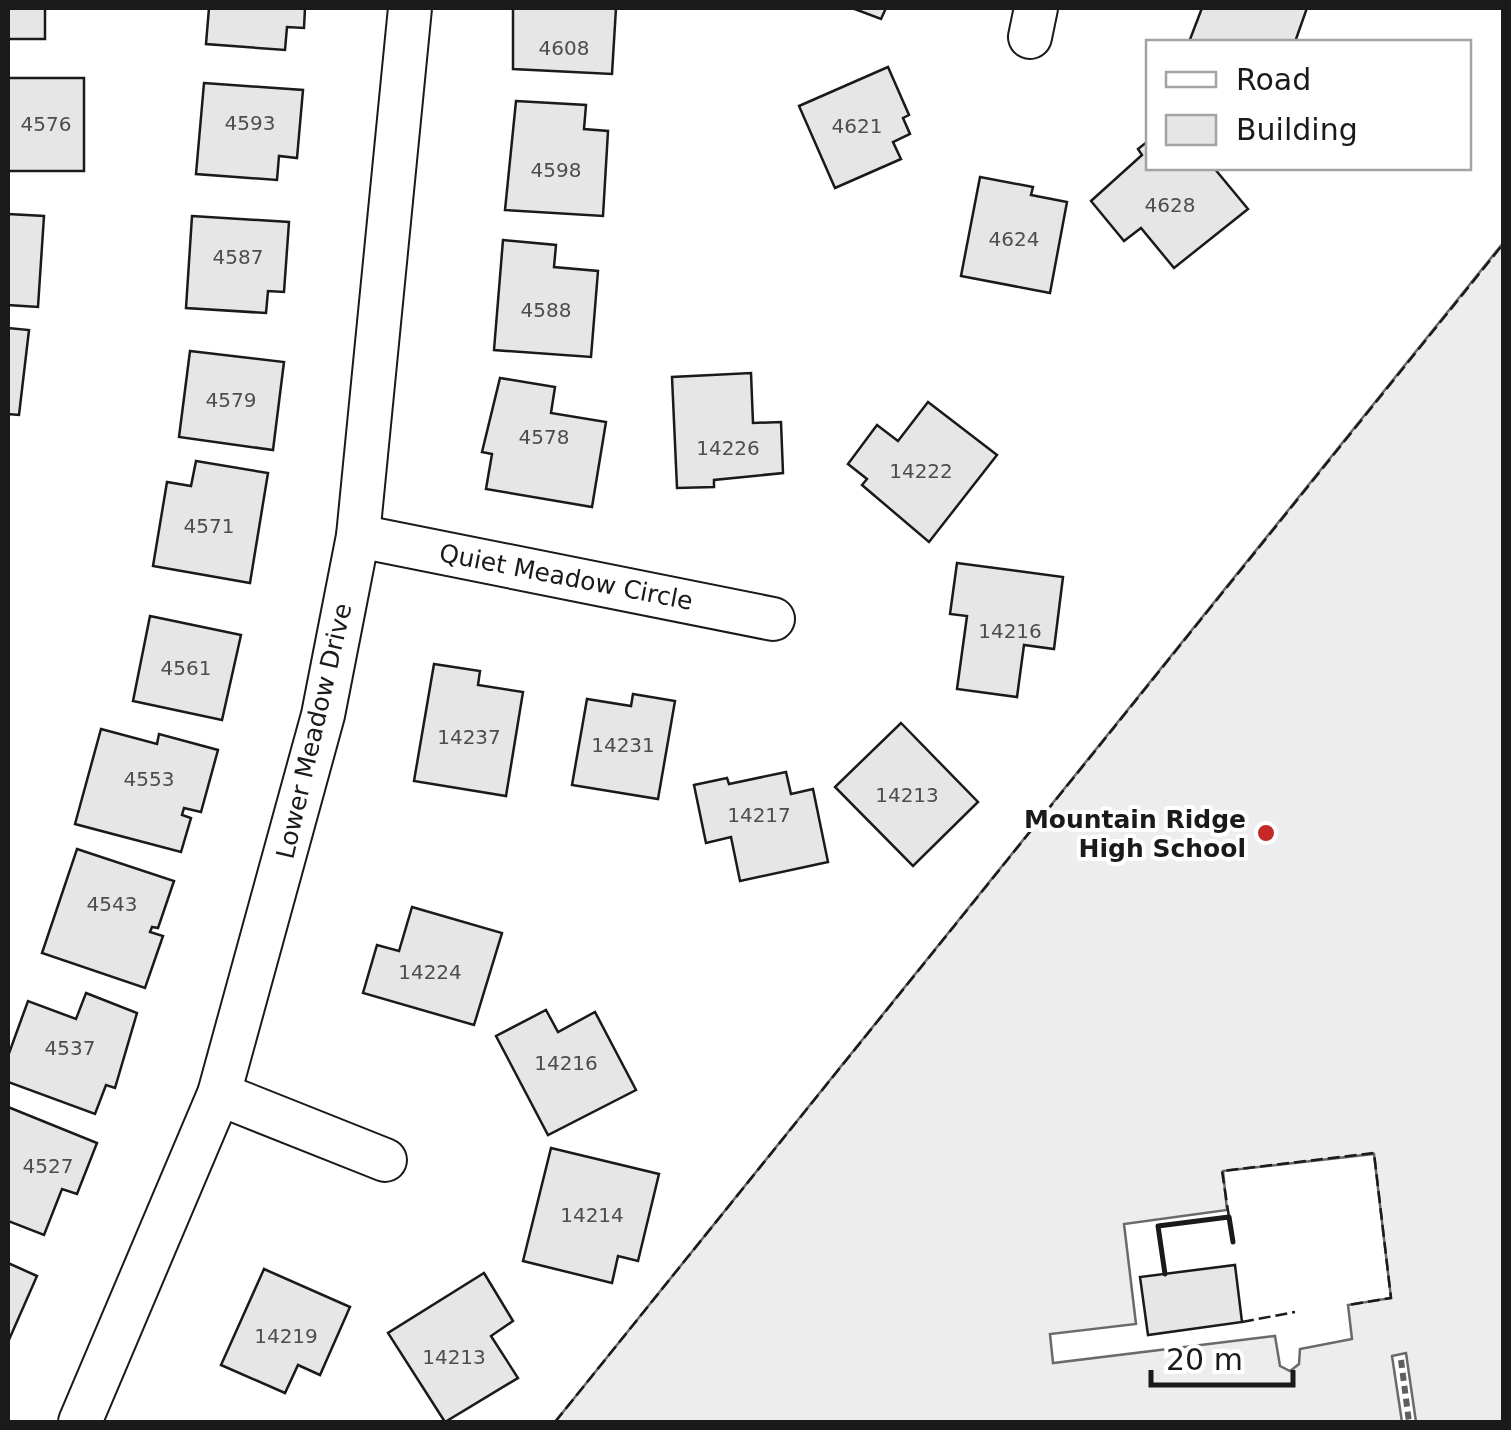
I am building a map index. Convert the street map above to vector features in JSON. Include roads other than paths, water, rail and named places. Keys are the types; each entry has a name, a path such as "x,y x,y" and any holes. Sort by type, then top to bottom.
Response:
{"street":[{"name":"Lower Meadow Drive","path":"80,1422 219,1094 323,716 358,536 410,8"},
{"name":"Quiet Meadow Circle","path":"358,536 773,618"},
{"path":"219,1094 385,1160"}],"place":[{"name":"Mountain Ridge High School","path":"1266,833"}]}
